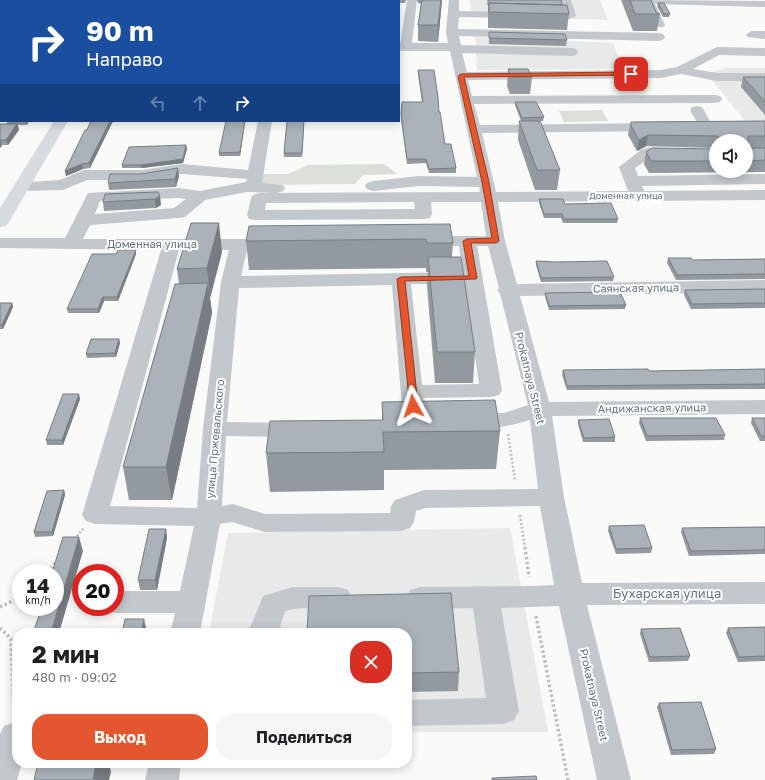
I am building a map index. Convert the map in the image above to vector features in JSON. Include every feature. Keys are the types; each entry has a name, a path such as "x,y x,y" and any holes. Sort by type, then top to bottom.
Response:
{"main road":[{"path":"0,222 5,207 22,186 60,122"}],"street":[{"path":"402,47 412,0"},
{"path":"402,47 507,9 570,16 566,0"},
{"path":"454,28 660,33 648,1 765,4"},
{"path":"454,28 572,52"},
{"name":"Prokatnaya Street","path":"454,28 461,76 487,189 496,241 507,290 540,409 552,497 570,594 614,780"},
{"path":"752,35 765,35"},
{"path":"461,76 662,74 681,70 717,51 765,52"},
{"path":"681,70 717,77 765,77"},
{"path":"585,74 600,100"},
{"path":"467,100 715,99"},
{"path":"697,110 706,126"},
{"path":"71,244 84,220 94,196 179,193 200,196 247,187 255,182 265,122"},
{"path":"690,126 721,126"},
{"path":"474,129 674,127"},
{"path":"643,128 651,142 709,142"},
{"path":"638,196 626,166 646,153 709,154"},
{"path":"22,186 63,185 84,175 142,174 182,169 255,182"},
{"path":"632,181 765,179"},
{"name":"Доменная улица","path":"255,182 377,186 419,181 487,189 638,196 765,195"},
{"path":"422,198 424,214 255,215 259,198 422,198 487,189"},
{"path":"84,220 179,213 200,196"},
{"path":"401,279 412,392 491,390 467,241"},
{"path":"404,242 496,241"},
{"name":"Доменная улица","path":"0,243 171,245 294,244"},
{"name":"улица Пржевальского","path":"186,628 209,517 221,305 230,282 239,244"},
{"path":"171,245 165,306 95,515 209,517 233,513 265,522 401,522 404,506 424,499 552,497"},
{"path":"230,282 473,278"},
{"name":"Саянская улица","path":"507,290 765,286"},
{"name":"Андижанская улица","path":"412,392 404,419 506,420 540,409 765,407"},
{"path":"215,429 317,430"},
{"name":"Бухарская улица","path":"393,598 532,597 570,594 765,593"},
{"path":"412,713 503,711 485,597"},
{"path":"265,628 273,604 293,598 362,598"},
{"path":"124,602 191,602"},
{"path":"0,780 12,747"},
{"path":"162,780 164,768"}],"path":[{"path":"72,541 95,515"},
{"path":"54,564 59,557"},
{"path":"0,607 12,601"},
{"path":"0,628 11,639 12,658"}],"shaded area":[{"path":"470,0 600,0 608,20 472,15"},
{"path":"475,37 613,43 623,69 477,70"},
{"path":"725,68 765,68 765,150 753,150 753,134 709,134 709,150 637,151 624,125 748,125 707,74"},
{"path":"602,110 608,121 564,122 559,111"},
{"path":"384,164 398,174 363,175 355,184 262,185 262,174 288,174 308,165"},
{"path":"510,528 548,732 412,732 412,628 210,628 228,533"}],"building":[{"path":"422,0 441,0 438,25 418,25"},
{"path":"488,0 561,0 562,5 489,3 488,5"},
{"path":"630,0 651,0 656,12 660,14 635,14"},
{"path":"489,3 567,5 569,14 489,12"},
{"path":"658,3 664,3 670,14 664,14"},
{"path":"489,32 565,34 567,40 489,38"},
{"path":"508,69 528,69 532,77 511,77"},
{"path":"418,70 434,70 439,112 445,144 451,144 456,168 429,169 426,159 407,159 401,114 402,102 423,102"},
{"path":"743,77 765,77 765,102"},
{"path":"515,102 536,102 544,117 522,118"},
{"path":"519,121 540,121 560,170 537,170"},
{"path":"765,121 765,136 753,136 753,134 709,134 709,136 648,135 639,140 630,124 632,123 631,122"},
{"path":"91,122 110,122 89,163 82,164 65,171 85,130 87,130"},
{"path":"226,122 245,122 240,152 219,153"},
{"path":"287,122 304,122 302,153 284,153"},
{"path":"0,124 17,124 6,140 0,140"},
{"path":"186,145 183,159 141,165 122,165 129,147"},
{"path":"652,148 709,149 709,161 651,161 646,152"},
{"path":"753,148 765,148 765,160 753,161"},
{"path":"178,168 175,179 108,183 110,174 141,174"},
{"path":"158,192 160,196 155,199 103,202 105,194"},
{"path":"539,199 563,199 565,204 611,203 618,219 564,219 562,214 544,214"},
{"path":"191,223 219,223 207,268 177,269"},
{"path":"450,224 453,243 427,243 426,239 246,241 249,226"},
{"path":"118,250 136,250 117,297 103,297 98,309 67,309 92,254 116,254"},
{"path":"428,257 461,257 475,352 437,352"},
{"path":"668,258 691,258 692,260 765,259 765,274 677,275"},
{"path":"536,261 607,261 614,277 541,278"},
{"path":"208,283 166,467 123,467 175,284"},
{"path":"765,289 765,303 692,304 685,290"},
{"path":"620,292 626,305 549,306 545,293"},
{"path":"0,303 12,303 2,325 0,325"},
{"path":"91,339 119,339 115,353 86,354"},
{"path":"648,369 649,371 765,369 765,384 567,386 563,370"},
{"path":"63,394 79,394 62,440 46,440"},
{"path":"495,400 500,431 383,432 384,452 266,453 270,421 383,420 382,402"},
{"path":"640,418 716,418 725,435 647,436"},
{"path":"752,418 765,418 765,436 761,436"},
{"path":"609,419 615,437 584,438 578,420"},
{"path":"64,490 52,532 34,532 47,491"},
{"path":"644,525 652,548 616,549 609,526"},
{"path":"765,527 765,550 691,551 682,528"},
{"path":"149,529 166,529 155,580 138,580"},
{"path":"63,537 79,537 64,588 64,564 55,564"},
{"path":"451,593 459,672 412,673 412,628 307,628 309,596"},
{"path":"39,616 56,616 52,628 35,628"},
{"path":"125,619 144,619 142,628 123,628"},
{"path":"765,627 765,656 739,657 728,628"},
{"path":"680,628 690,656 650,657 641,629"},
{"path":"701,702 716,749 672,750 659,703"},
{"path":"37,768 95,768 93,780 34,780"},
{"path":"536,776 537,780 492,780 492,778"}],"route":[{"path":"413,406 401,279 473,278 467,241 496,241 486,182 461,76 631,74"}]}
